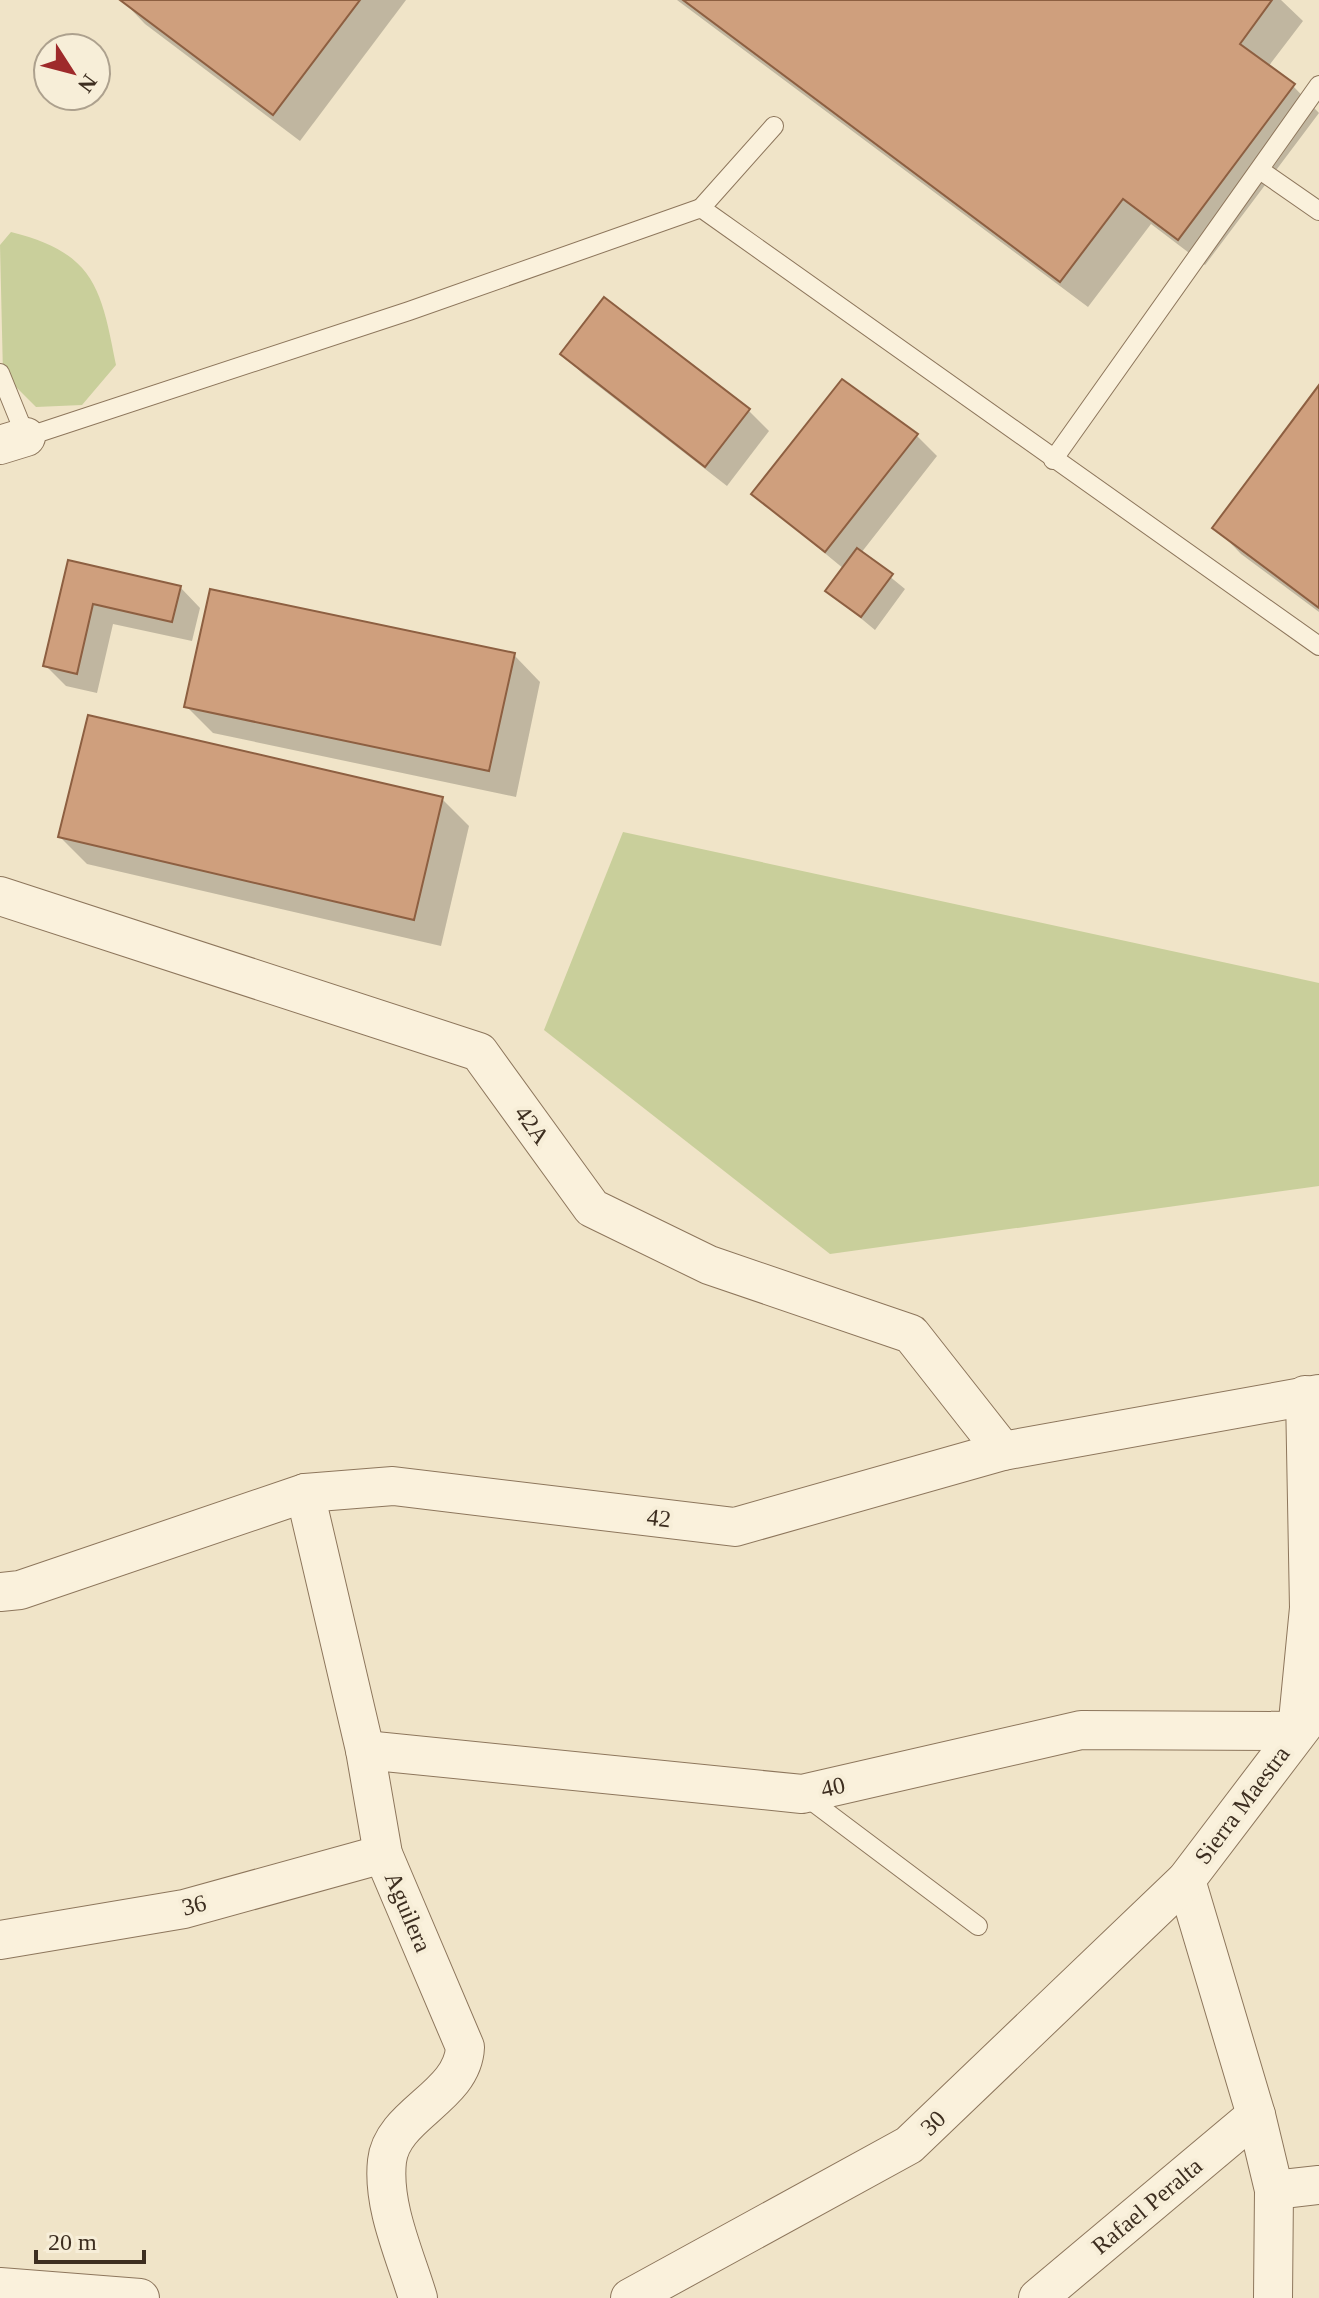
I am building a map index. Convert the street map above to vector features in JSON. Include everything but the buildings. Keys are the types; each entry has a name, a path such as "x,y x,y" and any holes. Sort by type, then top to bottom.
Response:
{"street":[{"name":"42A","path":"0,896 479,1052 592,1208 709,1265 911,1334 1003,1451"},
{"name":"42","path":"0,1592 20,1590 305,1493 393,1486 735,1527 1003,1451 1312,1395"},
{"name":"Sierra Maestra","path":"1273,2298 1274,2190 1256,2115 1186,1880 1308,1718 1312,1395"},
{"name":"Aguilera","path":"305,1493 365,1750 383,1854 465,2047 464,2064 456,2078 405,2126 387,2157 386,2190 418,2298"},
{"name":"40","path":"365,1750 802,1794 1081,1730 1308,1718"},
{"name":"36","path":"0,1940 184,1909 383,1854"},
{"name":"30","path":"630,2298 909,2145 1186,1880"},
{"name":"Rafael Peralta","path":"1038,2298 1256,2115"},
{"path":"1274,2190 1319,2185"},
{"path":"0,2287 140,2298"}],"lane":[{"path":"1053,460 1319,85"},
{"path":"0,373 13,441 409,311 701,208 774,126"},
{"path":"1260,170 1319,211"},
{"path":"701,208 1319,646"},
{"path":"802,1794 978,1926"}],"green space":[{"path":"11,232 61,251 77,263 98,295 116,365 82,405 36,407 3,374 0,245"},
{"path":"623,832 1319,983 1319,1186 830,1254 544,1030"}]}
